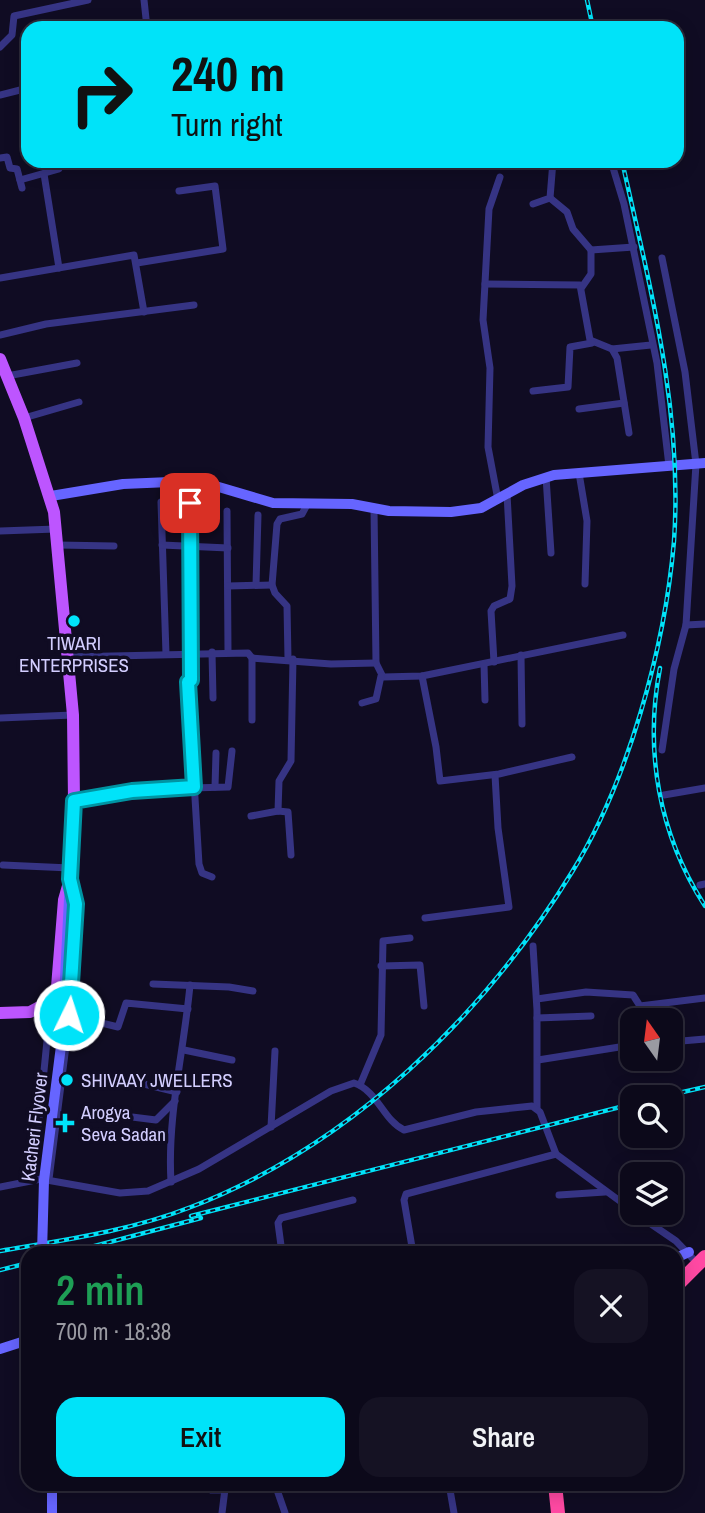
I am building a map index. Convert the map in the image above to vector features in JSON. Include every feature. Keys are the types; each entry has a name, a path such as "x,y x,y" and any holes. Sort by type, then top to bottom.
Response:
{"highway":[{"path":"683,1276 697,1257"},
{"path":"556,1491 558,1513"}],"main road":[{"path":"0,359 51,496 73,715 74,801 70,873 64,900 57,987 48,1001 24,1013 0,1013"}],"street":[{"path":"0,47 12,35 13,16 88,0"},
{"path":"144,0 146,21"},
{"path":"0,95 21,90"},
{"path":"0,158 7,158 9,167 17,169 21,184 60,168"},
{"path":"550,198 552,168"},
{"path":"613,168 634,247 651,345 657,363 669,466"},
{"path":"44,174 59,268"},
{"path":"494,662 491,611 494,606 510,599 512,586 502,497 487,435 491,368 483,328 489,209 500,177"},
{"path":"137,264 223,249 215,186 179,191"},
{"path":"533,204 550,198"},
{"path":"550,198 567,212 573,229 591,250 591,274 582,287 592,343"},
{"path":"591,250 634,247"},
{"path":"0,278 133,255 137,264 144,312"},
{"path":"662,750 674,669 686,625 696,464 682,358 663,258"},
{"path":"485,284 577,284 582,287"},
{"path":"0,335 46,324 194,305"},
{"path":"533,391 568,387 570,347 592,343 612,349 651,345"},
{"path":"612,349 617,358 629,433"},
{"path":"7,376 77,363"},
{"path":"24,418 79,402"},
{"path":"579,409 624,403"},
{"path":"51,496 144,482 190,483 230,489 258,501 352,504 389,511 451,512 481,508 546,477 696,464"},
{"path":"579,473 587,527 585,584"},
{"path":"546,477 551,553"},
{"path":"190,483 193,652 191,680 188,682 199,864 202,873 212,877"},
{"path":"161,502 166,654"},
{"path":"278,811 279,781 291,761 287,606 272,585 278,522 302,514 309,503"},
{"path":"362,703 376,699 381,676 376,663 374,508"},
{"path":"227,511 228,652"},
{"path":"256,585 258,514"},
{"path":"0,531 56,529"},
{"path":"58,545 114,546"},
{"path":"162,545 228,548"},
{"path":"228,586 272,585"},
{"path":"686,625 705,624"},
{"path":"381,676 390,679 422,676 623,635"},
{"path":"67,657 193,652 248,653 252,658 252,720"},
{"path":"212,652 213,698"},
{"path":"521,655 522,724"},
{"path":"252,658 331,664 376,663"},
{"path":"484,664 485,699"},
{"path":"422,676 440,781 495,775 572,757"},
{"path":"0,710 0,718 73,715"},
{"path":"74,801 132,791 228,787 232,751"},
{"path":"215,787 216,753"},
{"path":"425,918 509,907 498,828 495,775"},
{"path":"664,795 705,788"},
{"path":"251,816 287,812 290,816 291,855"},
{"path":"3,865 70,873 76,904 69,1015 50,1179"},
{"name":"Kacheri Flyover","path":"42,1246 44,1180 62,1038 70,873"},
{"path":"360,1085 381,1035 380,966 384,939 410,938"},
{"path":"533,946 537,999 537,1108 556,1154 620,1202"},
{"path":"380,966 420,965 424,1006"},
{"path":"152,984 253,991"},
{"path":"171,1182 170,1127 184,1050 190,985"},
{"path":"537,999 601,992 633,995 640,1006 705,998"},
{"path":"33,1180 50,1011 48,1001"},
{"path":"69,1015 118,1027 126,1003 188,1009"},
{"path":"537,1018 591,1016"},
{"path":"683,1041 705,1039"},
{"path":"538,1060 620,1047"},
{"path":"184,1050 232,1060"},
{"path":"271,1127 275,1051"},
{"path":"116,1077 177,1092"},
{"path":"360,1085 404,1130 512,1106 537,1108"},
{"path":"0,1187 50,1179 130,1194 148,1191 200,1169 340,1086 360,1085"},
{"path":"84,1111 156,1120 175,1101"},
{"path":"412,1246 404,1200 406,1195 556,1154"},
{"path":"559,1195 605,1192"},
{"path":"281,1246 278,1223 281,1218 353,1200"},
{"path":"652,1225 682,1246"},
{"path":"0,1349 21,1342"},
{"path":"0,1355 21,1350"},
{"path":"52,1491 52,1513"},
{"path":"222,1513 224,1491"},
{"path":"277,1491 285,1513"},
{"path":"450,1491 454,1513"}],"railway":[{"path":"587,0 592,21"},
{"path":"29,1246 97,1234 191,1207 249,1181 305,1149 358,1112 408,1071 455,1025 498,977 537,925 592,836 627,756 653,669 674,541 674,444 669,397 653,302 624,168"},
{"path":"660,668 654,730 659,792 676,851 705,906"},
{"path":"683,1092 705,1087"},
{"path":"191,1216 620,1107"},
{"path":"95,1246 201,1218"},
{"path":"0,1251 21,1247"},
{"path":"0,1270 21,1265"}],"place":[{"name":"TIWARI ENTERPRISES","path":"74,621"},
{"name":"SHIVAAY JWELLERS","path":"67,1080"},
{"name":"Arogya Seva Sadan","path":"65,1123"}],"route":[{"path":"69,1015 76,904 70,879 74,801 132,791 194,787 188,682 191,680 193,652 190,503"}]}
